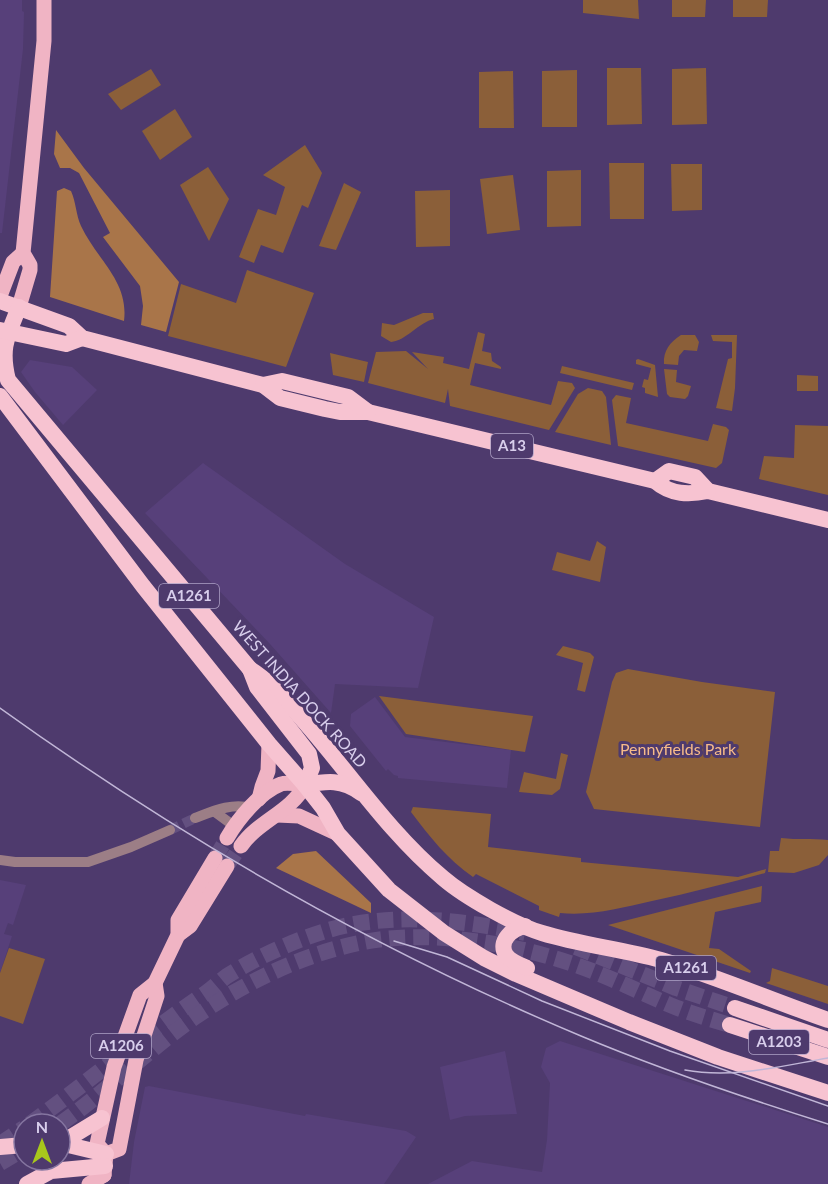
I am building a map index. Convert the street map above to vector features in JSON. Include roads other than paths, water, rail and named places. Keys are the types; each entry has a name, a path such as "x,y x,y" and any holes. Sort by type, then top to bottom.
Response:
{"highway":[{"name":"A13","path":"0,301 69,326 82,338 263,385 282,381 348,398 368,412 655,481 664,489 690,495 708,490 828,520"},
{"name":"WEST INDIA DOCK ROAD","path":"19,307 3,329 2,358 8,380 250,669 266,679 339,761 401,837 443,878 459,890 532,929"},
{"name":"A13","path":"3,329 66,344 82,338"},
{"name":"A1261","path":"0,396 143,586 323,808 338,834 389,890 444,933 516,974 718,1057 828,1093"},
{"name":"A1261","path":"250,669 257,687 309,754 312,768 305,785"},
{"name":"A1261","path":"305,785 331,781 356,790 367,798"},
{"name":"A1261","path":"548,986 531,971 505,954 505,940 516,928 532,929 663,961 828,1020"},
{"name":"A1203","path":"735,1008 828,1040"},
{"name":"A1203","path":"730,1025 828,1057"},
{"path":"72,1136 102,1118"},
{"path":"72,1151 105,1174"},
{"path":"34,1183 51,1171 105,1174"}],"main road":[{"path":"19,307 30,270 30,265 23,253 44,41 44,0"},
{"path":"0,296 13,262 23,253"},
{"path":"234,836 255,803 268,771 269,744"},
{"path":"234,836 250,833 277,815 300,794 305,785 282,783 255,803"},
{"path":"277,815 299,816 338,834"},
{"name":"A1206","path":"105,1174 97,1144 119,1050 140,995 155,983 178,935 178,920 221,862"},
{"name":"A1206","path":"88,1184 105,1174 118,1149 136,1060 157,996 155,983"}],"street":[{"path":"195,818 225,807 255,803"},
{"path":"215,812 234,836"},
{"path":"0,860 88,862 170,830"}],"tunnel":[{"path":"170,830 195,818"},
{"path":"215,858 227,838"},
{"path":"227,866 241,846"},
{"path":"46,1112 227,976 299,940 344,926 412,919 458,922 525,933"},
{"path":"72,1115 195,1017 233,993 274,972 316,955 337,948 384,939 438,938 520,949 583,967 677,1008 730,1025"},
{"path":"576,947 676,988 735,1008"},
{"path":"0,1144 12,1136"},
{"path":"0,1163 12,1156"}],"tram line":[{"path":"0,708 138,802 209,846 355,929 429,967 505,1003 611,1048 704,1083 828,1124"},
{"path":"394,941 447,957 542,1001 670,1051 828,1106"},
{"path":"685,1070 739,1072 828,1058"}],"park label":[{"name":"Pennyfields Park","path":"678,749"}]}
